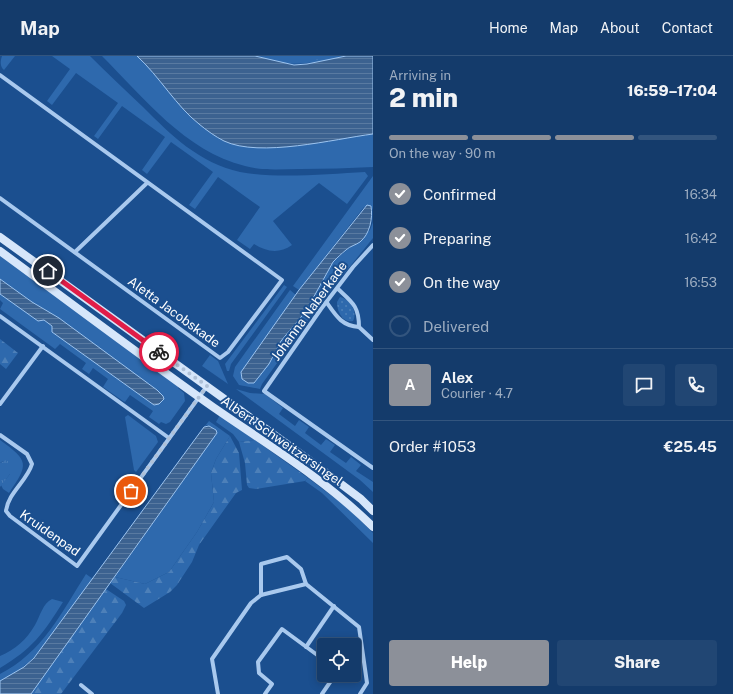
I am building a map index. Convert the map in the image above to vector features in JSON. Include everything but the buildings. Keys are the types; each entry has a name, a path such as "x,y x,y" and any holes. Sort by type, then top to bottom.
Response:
{"street":[{"name":"Aletta Jacobskade","path":"0,75 282,280 228,352 220,358 0,198"},
{"path":"75,252 148,183"},
{"name":"Albert Schweitzersingel","path":"0,237 309,460 361,499 373,511"},
{"name":"Johanna Naberkade","path":"373,245 354,267 327,303 264,391 373,468"},
{"name":"Albert Schweitzersingel","path":"0,251 199,396 307,471 352,506 373,527"},
{"path":"338,289 353,302 359,313 359,327"},
{"path":"327,303 339,320 350,326 359,327 373,340"},
{"path":"0,316 169,438"},
{"path":"0,404 43,346"},
{"name":"Kruidenpad","path":"0,435 27,454 32,464 29,474 7,504 6,510 10,516 77,566 207,386"},
{"path":"262,595 261,564 287,557 301,569 306,584 359,627 367,684 360,694"},
{"path":"218,694 212,659 251,603 262,595 306,584"},
{"path":"306,647 334,606"},
{"path":"264,694 272,684 259,674 258,662 282,629 317,655"},
{"path":"322,694 330,682"},
{"path":"81,686 92,694"}],"green space":[{"path":"2,56 15,56 4,70 1,64"},
{"path":"52,56 90,56 164,128 199,155 225,168 240,172 269,175 365,172 368,176 347,204 319,183 273,221 292,245 278,251 264,249 254,244 250,249 237,240 260,207 218,177 195,209 189,205 213,172 171,142 147,174 142,170 165,137 122,106 98,139 94,136 118,103 76,73 52,105 47,101 70,69"},
{"path":"102,56 137,56 151,68 198,123 284,147 373,134 373,167 265,169 252,168 223,159 184,136 150,105"},
{"path":"255,56 346,56 311,63 289,64 266,60"},
{"path":"276,56 359,56 330,61"},
{"path":"373,176 373,210 371,206 364,207 299,290 293,286"},
{"path":"373,222 373,238 319,305 313,300 333,262 370,230"},
{"path":"0,255 180,385 178,388 184,393 185,401 170,422 166,424 161,422 159,424 149,417 153,411 130,395 125,402 123,401 103,387 108,379 93,368 89,374 82,369 86,363 60,344 55,349 0,309 3,303 0,300 0,294 38,321 44,320 52,326 52,332 154,405 163,396 59,318 32,302 0,279"},
{"path":"284,285 287,287 231,364 229,371 227,371 225,364"},
{"path":"290,290 296,295 241,372 241,377 255,382 273,357 281,341 309,304 316,309 262,384 260,389 239,385 233,376 235,367"},
{"path":"340,297 347,300 352,306 354,310 353,321 346,320 341,316 337,302"},
{"path":"0,339 18,353 6,369 0,364"},
{"path":"210,355 218,361 228,384 202,366"},
{"path":"236,389 250,393 265,394 283,408 279,414 295,426 299,420 309,427 305,433 321,445 326,439 335,445 330,452 346,463 351,457 361,465 356,471 373,482 373,492 360,480"},
{"path":"128,415 156,436 158,442 136,472 134,470 125,417"},
{"path":"220,415 255,440 239,442 233,434 216,422"},
{"path":"209,421 230,436 216,459 211,473 214,502 197,532 169,572 145,584 115,577 217,433 207,425 204,427"},
{"path":"230,436 239,453 242,490 236,493 199,545 192,562 177,585 170,592 144,608 110,583 115,577 145,584 169,572 197,532 214,502 211,473 216,459"},
{"path":"0,440 21,458 23,464 23,469 9,493 3,489 1,485 10,474 3,461 0,463"},
{"path":"255,440 308,478 305,481 256,489 249,488 247,485 245,463 239,442"},
{"path":"6,460 10,463 10,474 0,487 0,463"},
{"path":"308,478 348,508 373,533 373,543 322,493 305,481"},
{"path":"86,574 93,579 52,637 28,663 0,681 0,674 28,655 50,630"},
{"path":"106,589 124,601 126,605 122,613 61,694 31,694"},
{"path":"52,599 63,602 43,632 21,654 0,668 0,656 11,651 28,635 46,603"}],"shaded area":[{"path":"137,56 255,56 294,65 307,64 346,56 373,56 373,134 277,148 239,146 218,138 191,117"},
{"path":"367,205 371,206 372,216 366,235 333,262 306,311 281,341 269,364 254,383 248,383 242,379 241,372 299,290"},
{"path":"0,279 32,302 59,318 157,390 164,399 159,404 154,405 52,332 52,326 44,320 38,321 0,294"},
{"path":"209,426 216,430 217,433 31,694 0,694 0,681 24,667 34,658 204,427"}],"way so far":[{"path":"131,491 207,386 159,352"}],"route":[{"path":"48,271 159,352"}]}
